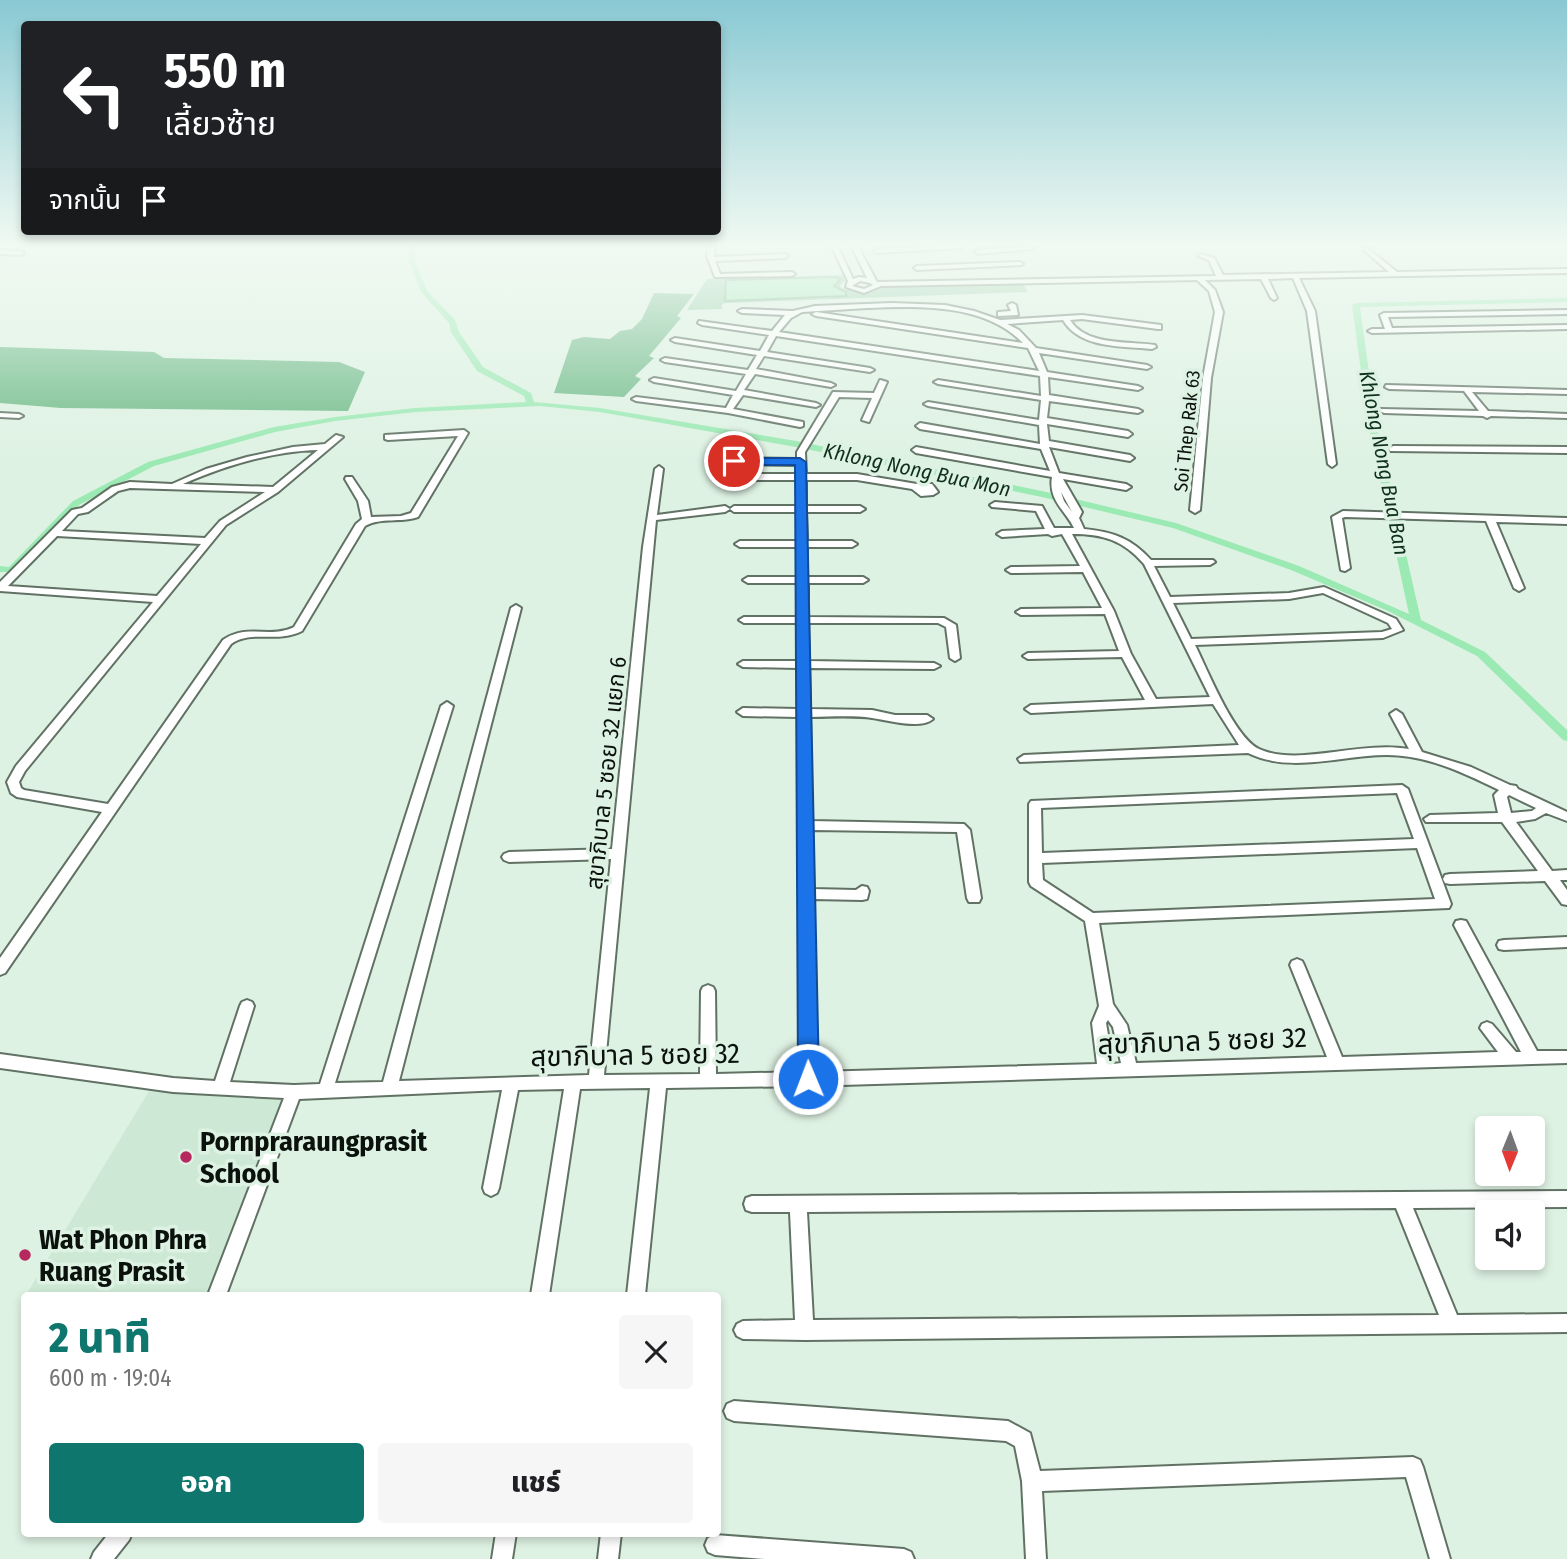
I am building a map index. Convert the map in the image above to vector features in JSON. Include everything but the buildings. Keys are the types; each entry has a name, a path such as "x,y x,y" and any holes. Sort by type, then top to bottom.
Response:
{"street":[{"path":"728,411 775,334 790,316"},
{"path":"822,316 1147,367"},
{"path":"979,316 997,322 1032,348 1045,374 1047,398 1044,445 1062,506 1074,518 1081,532"},
{"path":"983,317 993,316"},
{"name":"Soi Thep Rak 63","path":"1195,510 1207,377 1218,316"},
{"path":"1312,316 1332,464"},
{"path":"1384,316 1389,330"},
{"path":"1471,316 1484,329"},
{"path":"997,322 1065,317 1101,318 1158,327"},
{"path":"1065,317 1071,329 1085,336 1152,347"},
{"path":"702,323 1138,388"},
{"path":"1372,331 1567,327"},
{"path":"674,340 870,370"},
{"path":"665,360 831,385"},
{"path":"654,380 816,405"},
{"path":"866,420 883,382"},
{"path":"938,382 1138,411"},
{"path":"1389,387 1567,392"},
{"path":"1466,389 1487,416"},
{"path":"808,1079 801,477 804,451 836,394 877,397"},
{"path":"636,399 800,424"},
{"path":"928,404 1128,434"},
{"path":"1384,411 1487,416 1567,416"},
{"path":"0,415 19,416"},
{"path":"920,426 1130,458"},
{"path":"0,969 228,642 240,634 285,635 298,629 357,529 367,520 400,520 415,515 464,433 388,438"},
{"path":"110,809 21,794 15,790 13,782 20,769 207,541 229,518 275,490 339,437"},
{"path":"173,486 200,474 284,451 327,447"},
{"path":"1393,449 1567,450"},
{"path":"916,450 1055,476 1126,486"},
{"path":"734,461 804,451"},
{"name":"สุขาภิบาล 5 ซอย 32 แยก 6","path":"596,1081 659,469"},
{"path":"1055,476 1077,512 1074,518"},
{"path":"733,477 857,477 918,487"},
{"path":"348,479 363,501 367,520"},
{"path":"160,599 1,590 75,512 85,510 92,502 121,486 275,490"},
{"path":"995,505 1039,508 1052,533"},
{"path":"653,518 729,509 860,509"},
{"path":"1345,568 1337,517 1369,515 1491,521 1567,521"},
{"path":"1491,521 1519,588"},
{"path":"1002,534 1081,532 1129,543 1148,563 1216,700 1241,742 1249,748 1285,759 1381,750 1418,755 1456,764 1567,817"},
{"path":"55,533 207,541"},
{"path":"1066,533 1109,611 1126,654 1152,703"},
{"path":"740,544 852,544"},
{"path":"1148,563 1209,562"},
{"path":"1011,570 1084,569"},
{"path":"748,580 863,580"},
{"path":"1167,600 1289,596 1324,590 1392,621 1398,630 1383,635 1189,642"},
{"path":"389,1089 516,608"},
{"path":"1021,612 1109,611"},
{"path":"744,620 940,620 951,625 955,658"},
{"path":"1028,656 1126,654"},
{"path":"743,664 934,666"},
{"path":"1031,709 1216,700"},
{"path":"326,1092 447,706"},
{"path":"743,712 872,714 895,719 927,719"},
{"path":"1396,714 1418,755"},
{"path":"1024,759 1249,748"},
{"path":"1402,789 1444,904 1091,918 1037,882 1036,858 1035,804 1402,789"},
{"path":"1512,789 1500,795 1506,818 1567,901"},
{"path":"1430,819 1506,818 1535,815 1545,808"},
{"path":"806,825 959,827 964,830 974,898"},
{"path":"1036,858 1422,843"},
{"path":"509,857 619,855"},
{"path":"1450,879 1567,874"},
{"path":"806,894 862,895 862,891"},
{"path":"1091,918 1106,1006 1120,1025 1130,1070"},
{"path":"1461,925 1532,1057"},
{"path":"1504,945 1567,942"},
{"path":"1297,965 1337,1063"},
{"path":"708,991 708,1080"},
{"path":"220,1088 247,1006"},
{"path":"1106,1006 1099,1023 1106,1070"},
{"path":"1487,1028 1512,1058"},
{"name":"สุขาภิบาล 5 ซอย 32","path":"0,1061 173,1085 326,1092 511,1083 808,1079 1567,1056"},
{"path":"636,1292 659,1081"},
{"path":"540,1292 573,1082"},
{"path":"491,1188 511,1083"},
{"path":"219,1292 294,1092"},
{"path":"752,1205 1567,1199"},
{"path":"1402,1200 1452,1324"},
{"path":"798,1204 805,1332"},
{"path":"743,1330 805,1332 1567,1323"},
{"path":"734,1412 1008,1431 1023,1440 1032,1481 1036,1559"},
{"path":"1032,1481 1413,1467 1440,1559"},
{"path":"101,1559 119,1537"},
{"path":"502,1559 505,1537"},
{"path":"608,1559 611,1537"},
{"path":"715,1545 904,1559"}],"shaded area":[{"path":"643,316 681,318 649,356 654,358 635,376 641,379 624,397 554,393 572,340 584,337 610,339 620,331 632,329"},
{"path":"0,347 154,352 164,358 339,362 365,372 348,411 61,408 0,403"},
{"path":"149,1091 285,1100 211,1292 28,1292"}],"waterway":[{"path":"446,316 480,369 528,395 530,404"},
{"name":"Khlong Nong Bua Ban","path":"1357,316 1372,423 1416,621"},
{"name":"Khlong Nong Bua Mon","path":"0,569 11,570 76,503 151,464 274,430 335,419 415,410 540,404 600,410 796,444 1042,494 1176,526 1295,568 1392,609 1481,654 1567,737"}],"place":[{"name":"Pornpraraungprasit School","path":"186,1157"},
{"name":"Wat Phon Phra Ruang Prasit","path":"25,1255"}],"route":[{"path":"734,461 800,462 808,1079"}]}
